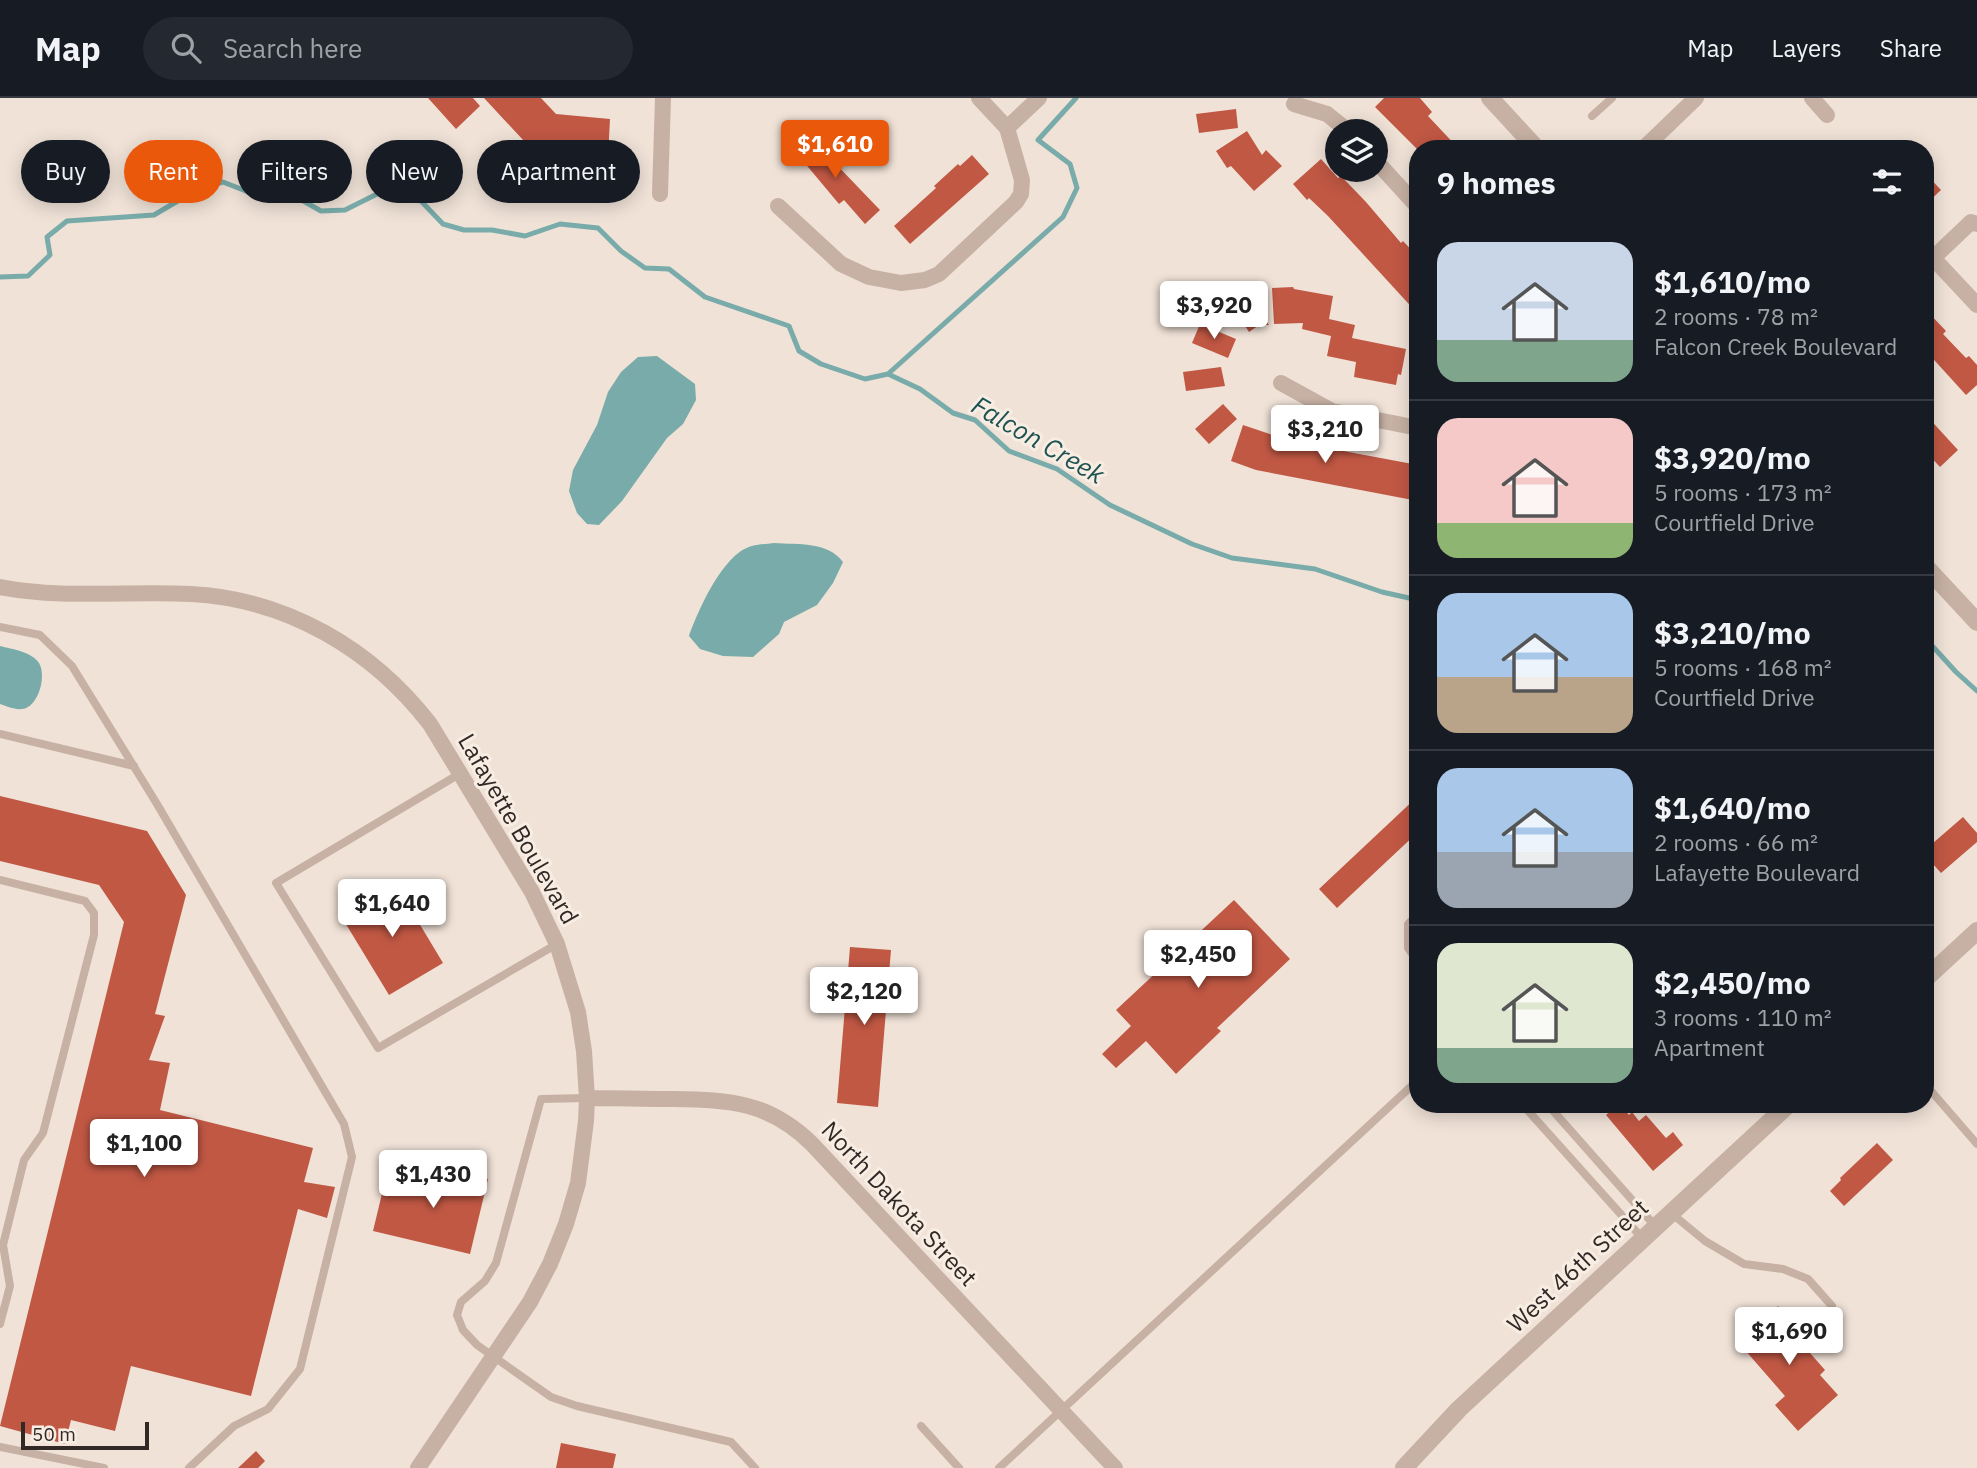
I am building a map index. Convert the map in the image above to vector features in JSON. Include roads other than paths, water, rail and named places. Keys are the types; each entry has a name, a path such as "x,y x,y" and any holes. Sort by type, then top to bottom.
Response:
{"street":[{"path":"660,194 663,98"},
{"path":"778,206 841,264 869,277 901,283 925,281 939,274 1016,202 1021,194 1021,180 1007,128 979,98"},
{"path":"1007,128 1039,98"},
{"path":"1490,98 1529,140"},
{"path":"1812,98 1827,115"},
{"path":"1652,140 1690,100"},
{"path":"1294,104 1327,114 1333,119"},
{"path":"1388,174 1409,197"},
{"path":"1934,256 1971,222 1977,224"},
{"path":"1934,266 1977,305"},
{"path":"1281,383 1332,411 1409,426"},
{"path":"1934,576 1977,622"},
{"name":"Lafayette Boulevard","path":"0,587 78,595 202,596 245,603 296,619 331,635 355,650 391,680 430,724 532,892 558,944 578,1012 584,1051 586,1121 578,1183 566,1224 538,1288 418,1468"},
{"path":"1934,971 1977,931"},
{"name":"North Dakota Street","path":"587,1098 723,1100 754,1107 782,1120 812,1144 1115,1468"},
{"name":"West 46th Street","path":"1404,1468 1459,1409 1779,1113"}],"lane":[{"path":"1592,116 1612,98"},
{"path":"0,627 40,635 72,666 134,766 344,1124 352,1157 300,1369 268,1409 234,1426 188,1468"},
{"path":"0,734 134,766"},
{"path":"461,774 276,883 378,1048 558,944"},
{"path":"0,880 85,901 94,913 94,935 43,1133 24,1160 3,1245 10,1286 0,1324"},
{"path":"1409,923 1409,949"},
{"path":"999,1468 1409,1088"},
{"path":"1934,1094 1977,1144"},
{"path":"587,1098 541,1099 496,1263 485,1281 461,1302 457,1315 463,1330 477,1345 551,1397 577,1406 731,1441 755,1468"},
{"path":"1531,1113 1649,1233"},
{"path":"1554,1113 1649,1233"},
{"path":"1671,1213 1705,1241 1744,1264 1783,1269 1808,1279 1832,1306"},
{"path":"921,1426 960,1468"},
{"path":"0,1447 104,1468"}],"water":[{"path":"657,356 695,384 696,400 683,424 667,438 622,501 599,525 587,524 577,513 569,491 573,470 597,425 608,392 621,372 638,357"},
{"path":"774,543 821,547 843,562 833,583 817,605 784,622 779,634 753,657 723,656 700,649 689,636 705,598 722,571 741,551 755,545"},
{"path":"0,646 27,654 39,663 42,676 40,691 28,707 16,709 0,704"}],"waterway":[{"path":"888,374 1063,217 1077,188 1070,164 1038,140 1076,98"},
{"name":"Falcon Creek","path":"0,277 28,276 50,255 47,237 67,221 154,215 198,189 223,182 256,195 284,190 321,211 345,210 377,194 421,201 443,224 464,230 492,230 525,236 560,224 598,228 621,251 645,268 669,269 705,297 789,326 799,351 821,364 865,379 888,374 920,389 953,413 975,420 1009,451 1057,469 1110,505 1192,544 1232,558 1315,569 1382,592 1409,598"},
{"name":"Falcon Creek","path":"1934,648 1977,691"}]}
